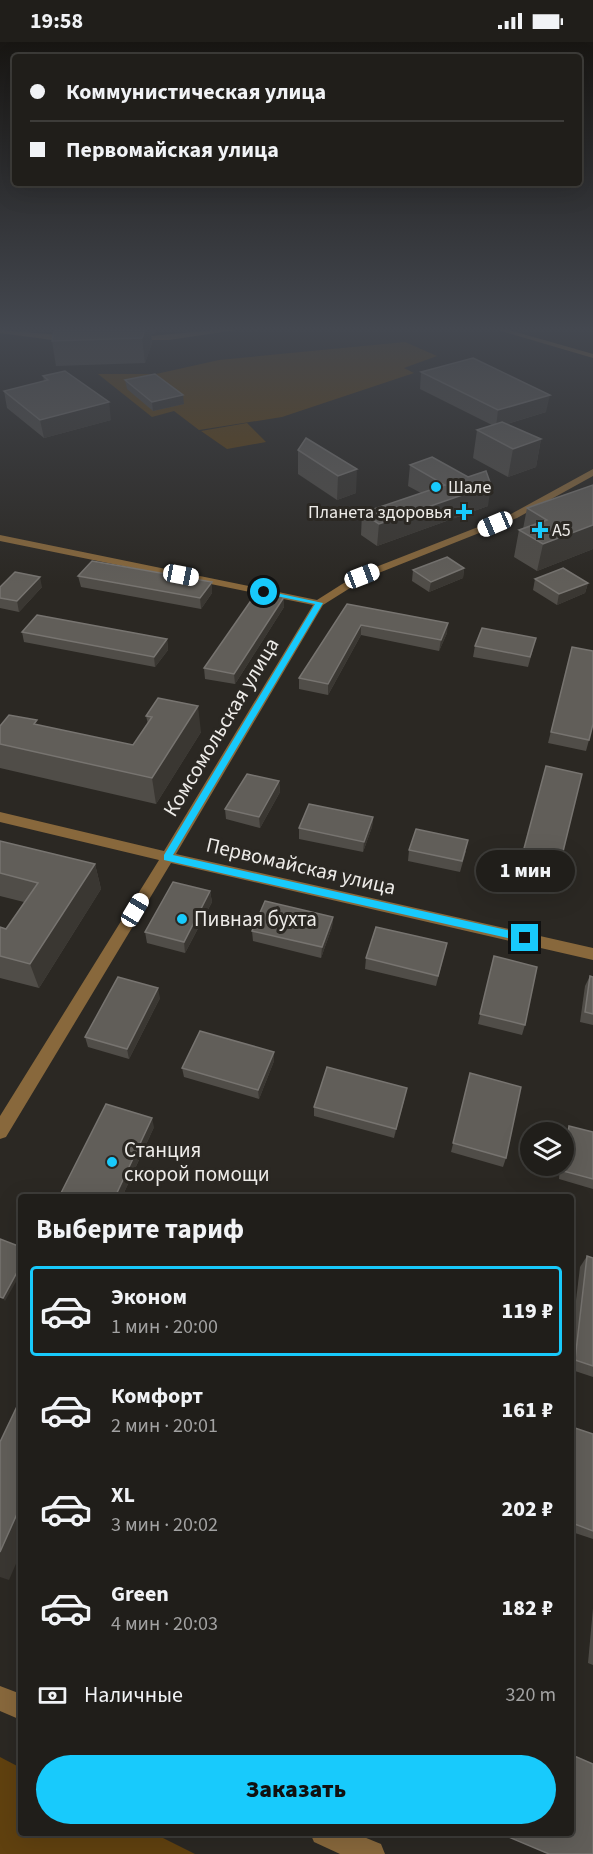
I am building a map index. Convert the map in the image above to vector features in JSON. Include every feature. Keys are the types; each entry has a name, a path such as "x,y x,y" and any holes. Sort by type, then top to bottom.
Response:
{"street":[{"name":"Комсомольская улица","path":"0,1131 168,857 319,603 362,576 513,516 593,472"},
{"path":"0,538 319,603"},
{"name":"Первомайская улица","path":"0,817 593,954"},
{"path":"0,1698 18,1706"},
{"path":"330,1836 371,1854"}],"shaded area":[{"path":"179,415 289,415 282,417 199,430"},
{"path":"247,423 266,442 227,449 201,431"},
{"path":"0,1757 18,1766 18,1836 159,1836 195,1854 0,1854"}],"building":[{"path":"33,415 61,415 40,420"},
{"path":"502,422 541,439 513,449 477,430"},
{"path":"306,438 357,469 338,476 298,450"},
{"path":"432,457 468,477 486,471 491,485 379,524 362,513 445,485 410,465"},
{"path":"593,485 593,525 543,544 519,530 547,520 527,508"},
{"path":"447,557 464,568 431,582 413,570"},
{"path":"92,561 212,582 200,598 78,576"},
{"path":"563,568 588,583 559,594 535,579"},
{"path":"15,572 40,577 17,601 0,598 0,587"},
{"path":"257,592 284,597 234,674 204,668"},
{"path":"347,604 448,623 441,640 361,625 328,684 299,678"},
{"path":"37,615 167,639 154,657 22,632"},
{"path":"482,628 536,638 530,657 475,646"},
{"path":"572,647 593,651 593,724 589,740 551,732"},
{"path":"158,698 198,706 152,778 0,744 0,726 9,715 37,720 34,724 133,745 152,717 146,716"},
{"path":"546,766 582,774 556,880 518,871"},
{"path":"247,774 279,781 259,817 225,809"},
{"path":"309,804 373,817 364,842 299,828"},
{"path":"416,829 468,840 462,861 409,850"},
{"path":"0,841 95,864 30,964 0,956 0,927 6,929 38,883 0,873"},
{"path":"173,882 210,891 184,942 145,932"},
{"path":"265,901 333,917 322,947 252,931"},
{"path":"376,927 447,943 438,976 366,958"},
{"path":"494,956 537,967 525,1025 480,1014"},
{"path":"590,976 593,977 593,1014 585,1012"},
{"path":"118,977 158,988 127,1049 85,1037"},
{"path":"200,1031 274,1052 258,1090 182,1068"},
{"path":"327,1067 407,1088 396,1129 314,1107"},
{"path":"470,1073 521,1087 506,1158 453,1143"},
{"name":"Станция скорой помощи","path":"106,1104 152,1118 116,1194 61,1193"},
{"path":"574,1127 593,1132 593,1179 574,1174"},
{"path":"0,1239 18,1246 18,1270 3,1298 0,1297"},
{"path":"587,1256 593,1258 593,1366 575,1360"},
{"path":"18,1404 18,1512 0,1552 0,1442"},
{"path":"574,1428 593,1434 593,1531 574,1524"},
{"path":"574,1756 593,1764 593,1854 549,1854 506,1836 574,1836"}],"place":[{"name":"Шале","path":"436,487"},
{"name":"Планета здоровья","path":"464,512"},
{"name":"А5","path":"540,530"},
{"name":"Пивная бухта","path":"182,919"},
{"name":"Станция скорой помощи","path":"112,1162"}],"route":[{"path":"264,592 319,603 168,857 525,938"}]}
